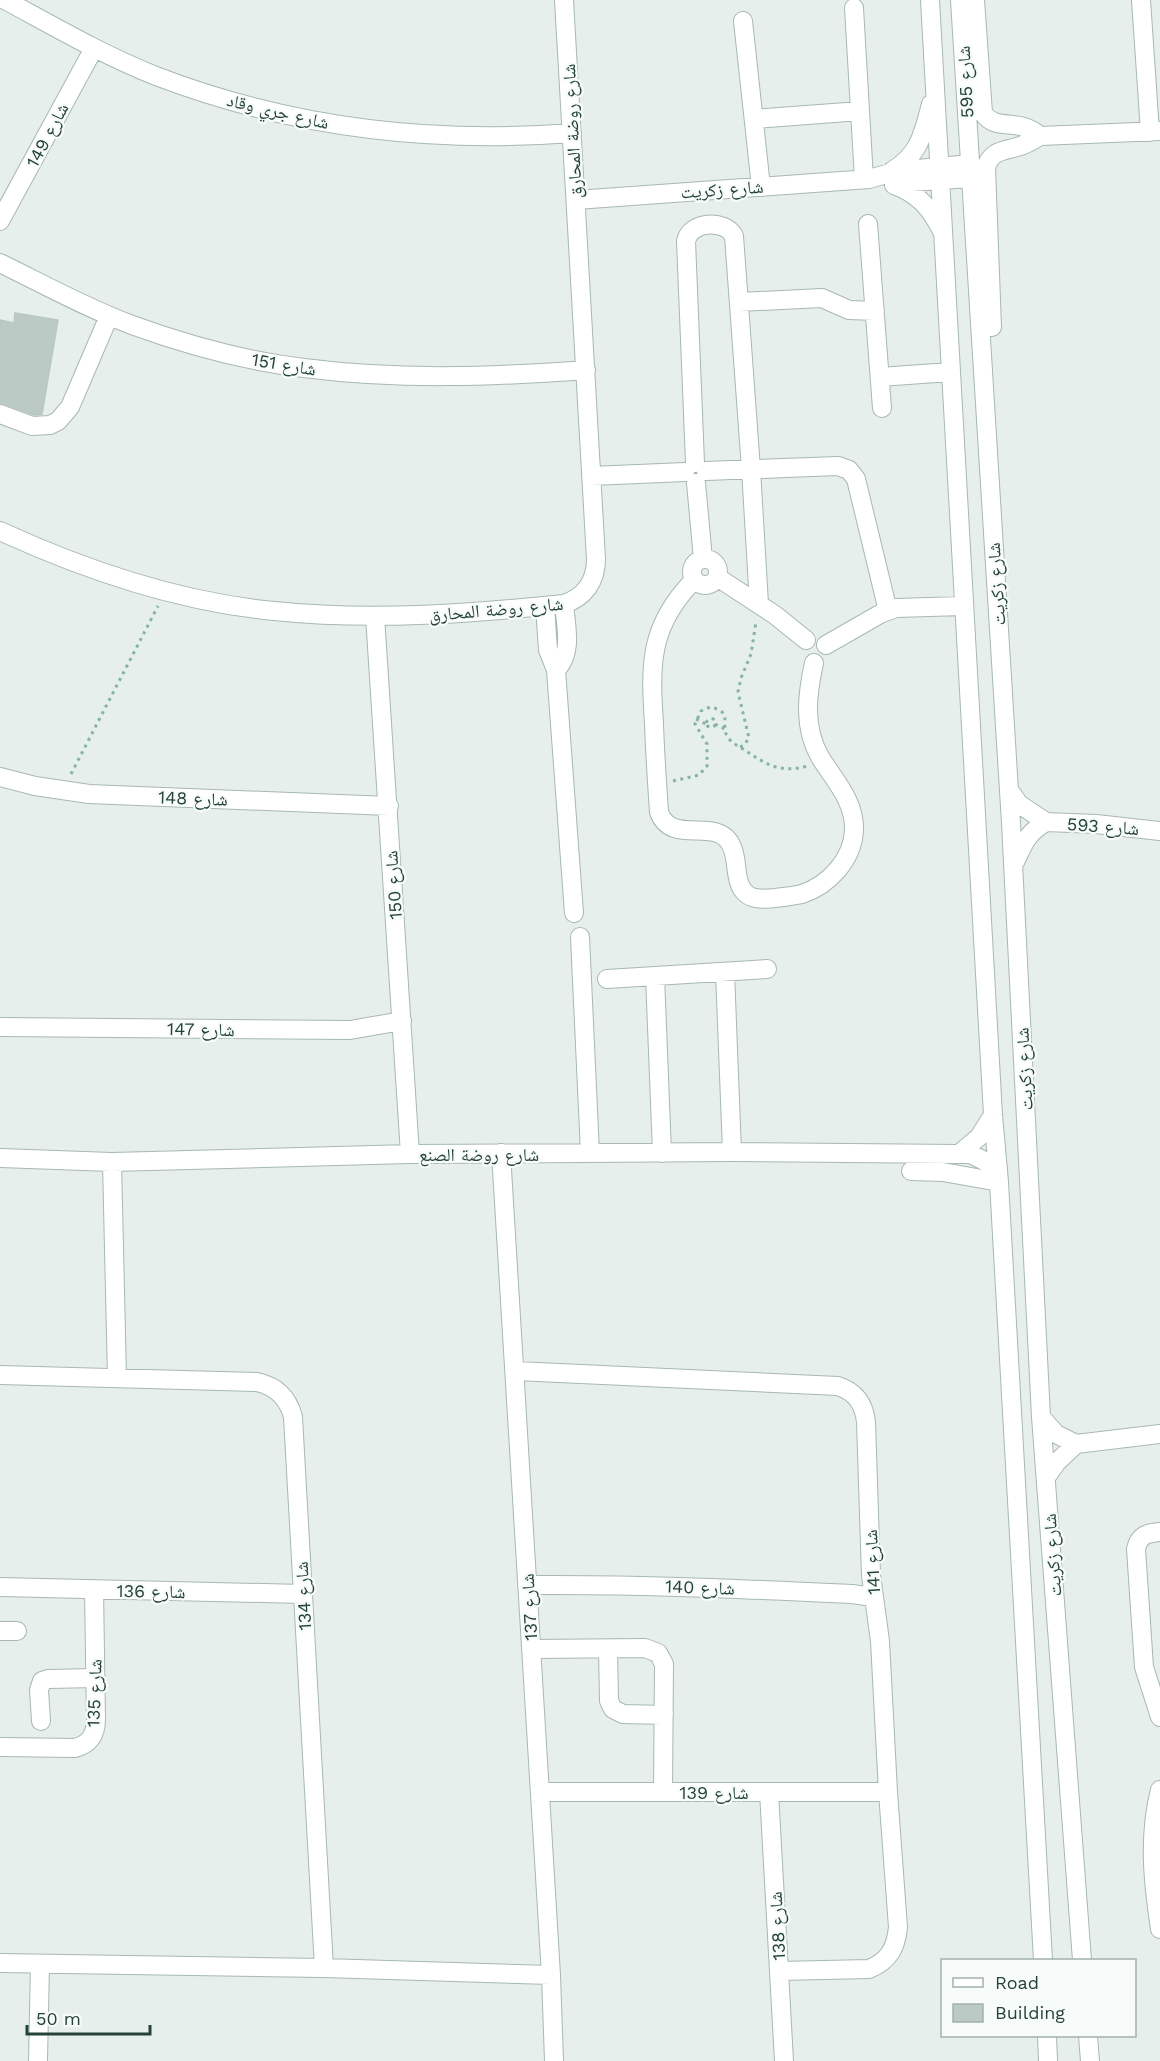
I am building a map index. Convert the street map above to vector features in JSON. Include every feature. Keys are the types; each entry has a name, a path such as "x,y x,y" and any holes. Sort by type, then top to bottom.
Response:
{"street":[{"name":"شارع جري وقاد","path":"5,0 94,48 155,75 247,106 342,126 388,132 447,136 530,136 572,133"},
{"name":"شارع روضة المحارق","path":"0,531 62,558 103,572 166,590 271,611 375,616 459,615 564,604 586,591 594,576 596,559 564,0"},
{"name":"شارع زكريت","path":"930,0 963,606 993,1115 999,1175 1043,1959"},
{"name":"شارع 595","path":"960,0 970,171"},
{"path":"975,0 983,113 991,122 1022,125 1040,136"},
{"path":"983,376 990,356 992,335 987,162 995,153 1025,144 1040,136 1155,131 1141,0"},
{"path":"854,8 866,179"},
{"path":"743,21 761,187"},
{"name":"شارع 149","path":"0,222 94,48"},
{"path":"935,88 924,131 916,150 890,178 928,206 943,233"},
{"path":"754,119 860,111"},
{"name":"شارع زكريت","path":"576,200 970,171 1009,790 1041,1416 1082,1959"},
{"path":"868,224 882,408"},
{"path":"703,559 695,472 686,241 691,230 718,225 727,227 732,233 739,302 759,604"},
{"name":"شارع 151","path":"0,262 109,316 173,339 216,351 303,368 374,374 446,376 586,370"},
{"path":"739,302 822,298 849,310 875,311"},
{"path":"0,414 32,426 50,424 58,420 70,407 109,316"},
{"path":"880,377 950,372"},
{"path":"591,476 838,466 849,470 854,474 888,610"},
{"path":"703,559 709,560 716,567 717,577 709,584 698,584 694,580 692,569 694,564 703,559"},
{"path":"717,577 759,604 806,640 817,638 826,645"},
{"path":"694,580 668,613 653,653 651,682 659,812 666,824 680,830 717,832 730,841 734,850 739,883 746,894 760,899 790,896 812,890 831,877 843,862 852,844 853,816 844,792 815,745 808,719 808,694 814,663"},
{"path":"556,670 564,661 567,648 564,604"},
{"path":"545,606 548,650 556,670 574,914"},
{"path":"826,645 888,610 904,607 963,606"},
{"name":"شارع 150","path":"375,616 410,1154"},
{"path":"806,640 801,649 801,655 809,662 823,660 826,655 826,645"},
{"name":"شارع 148","path":"0,777 62,791 89,794 389,806"},
{"name":"شارع 593","path":"1009,790 1019,804 1046,822 1096,824 1160,831"},
{"name":"شارع 593","path":"1013,866 1033,830 1046,822"},
{"path":"580,937 590,1153"},
{"path":"608,979 767,969"},
{"path":"725,972 732,1152"},
{"path":"655,976 662,1153"},
{"name":"شارع 147","path":"0,1027 350,1030 374,1028 402,1021"},
{"path":"959,1154 979,1137 993,1115"},
{"name":"شارع روضة الصنع","path":"0,1158 112,1161 501,1153 971,1154 999,1175"},
{"name":"شارع 137","path":"501,1153 516,1371 554,2061"},
{"path":"112,1161 117,1378"},
{"path":"911,1171 999,1175"},
{"name":"شارع 141","path":"516,1371 838,1386 853,1393 863,1406 866,1422 873,1597 881,1651 898,1927 894,1949 888,1958 870,1969 779,1971"},
{"name":"شارع 134","path":"0,1375 257,1382 271,1387 283,1396 293,1417 324,1968"},
{"path":"1041,1416 1056,1434 1076,1444 1160,1434"},
{"path":"1047,1476 1057,1462 1076,1444"},
{"path":"1160,1532 1144,1535 1136,1549 1144,1667 1160,1717"},
{"name":"شارع 140","path":"527,1585 678,1586 852,1594 873,1597"},
{"name":"شارع 136","path":"0,1587 303,1594"},
{"name":"شارع 135","path":"0,1747 75,1748 92,1738 96,1725 94,1589"},
{"path":"608,1648 609,1701 613,1709 624,1714 664,1715"},
{"path":"531,1649 652,1649 662,1658 664,1664 663,1791"},
{"path":"41,1721 39,1690 42,1681 96,1678"},
{"path":"1160,1790 1154,1818 1152,1860 1153,1891 1160,1929"},
{"name":"شارع 139","path":"540,1792 888,1792"},
{"name":"شارع 138","path":"769,1792 784,2061"},
{"path":"0,1963 324,1968 551,1975"},
{"path":"38,2061 40,1964"},
{"path":"1047,2037 1048,2061"},
{"path":"1088,2037 1090,2061"}],"path":[{"path":"62,791 166,590"},
{"path":"740,747 749,738 739,701 739,684 751,654 759,604"},
{"path":"657,784 693,777 704,771 708,760 707,744 697,729 696,719 706,708 717,708 725,717 725,729 729,739 766,764 792,770 824,763"},
{"path":"696,719 709,728 715,724"},
{"path":"706,724 708,719 711,719 725,729"}],"building":[{"path":"15,313 58,320 42,414 34,415 0,403 0,320 14,323"}]}
